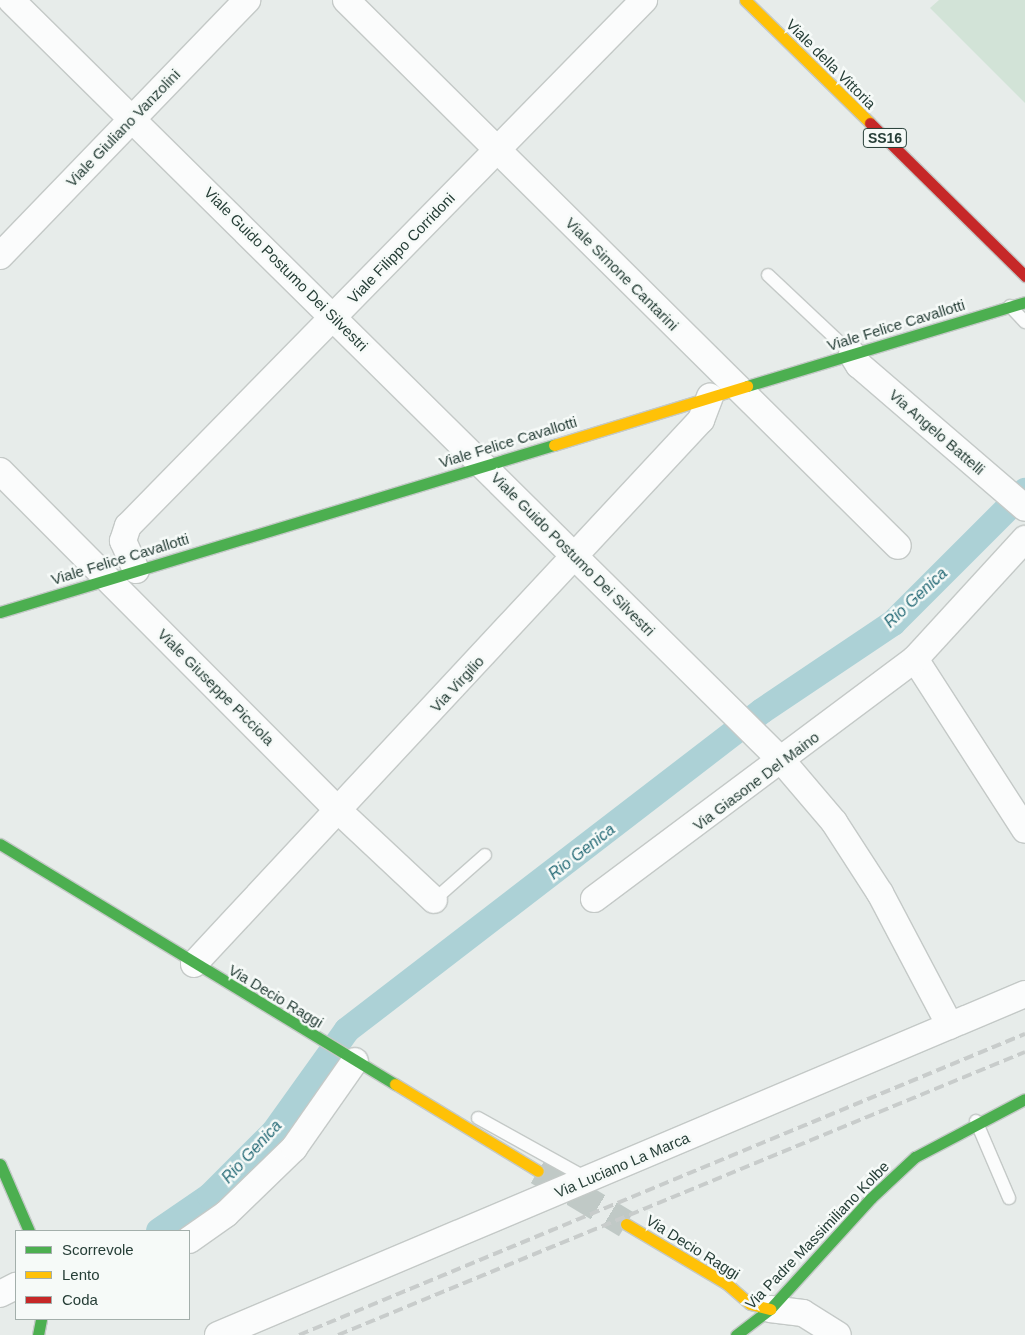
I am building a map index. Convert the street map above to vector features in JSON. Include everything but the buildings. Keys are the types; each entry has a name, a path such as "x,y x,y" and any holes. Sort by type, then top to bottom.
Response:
{"street":[{"name":"Viale Guido Postumo Dei Silvestri","path":"11,0 334,316 783,762 834,822 880,893 950,1026"},
{"name":"Viale Giuliano Vanzolini","path":"0,256 247,0"},
{"name":"Viale Simone Cantarini","path":"346,0 898,546"},
{"name":"Viale Filippo Corridoni","path":"136,570 123,541 128,526 644,0"},
{"name":"Viale della Vittoria","path":"744,0 1025,276"},
{"name":"Viale Felice Cavallotti","path":"0,612 1025,302"},
{"name":"Via Angelo Battelli","path":"852,354 859,365 1025,508"},
{"name":"Via Virgilio","path":"194,964 339,812 701,420 710,397"},
{"name":"Viale Giuseppe Picciola","path":"0,471 110,578 339,812 434,900"},
{"name":"Via Giasone Del Maino","path":"594,899 783,762 915,659 1025,539"},
{"path":"915,659 1025,830"},
{"name":"Via Decio Raggi","path":"0,844 194,964 538,1171"},
{"name":"Via Luciano La Marca","path":"218,1335 1025,994"},
{"path":"190,1239 226,1214 294,1148 357,1062"},
{"name":"Via Padre Massimiliano Kolbe","path":"736,1335 770,1308 872,1198 916,1157 976,1121 1025,1099"},
{"path":"0,1164 29,1230"},
{"name":"Via Decio Raggi","path":"626,1224 726,1284 750,1304 770,1308"},
{"path":"0,1294 15,1286"},
{"path":"770,1308 803,1313 838,1335"}],"lane":[{"path":"768,275 852,354"},
{"path":"1010,306 1025,322"},
{"path":"434,900 485,855"},
{"path":"478,1118 588,1179"},
{"path":"976,1121 1009,1198"}],"green space":[{"path":"939,0 1025,0 1025,103 930,8"}],"waterway":[{"name":"Rio Genica","path":"160,1230 210,1196 274,1132 347,1030 762,711 893,623 1025,491"}],"tunnel":[{"path":"538,1171 626,1224"}],"railway":[{"path":"299,1335 1025,1034"},
{"path":"338,1335 1025,1052"}],"traffic: fast":[{"path":"747,386 1025,302"},
{"path":"0,612 554,445"},
{"path":"0,844 395,1084"},
{"path":"736,1335 770,1309 871,1198 915,1157 1025,1099"},
{"path":"0,1164 29,1230"},
{"path":"38,1335 41,1320"}],"traffic: slow":[{"path":"745,0 870,123"},
{"path":"554,445 747,386"},
{"path":"395,1084 538,1171"},
{"path":"626,1224 727,1284 750,1304 770,1309"}],"traffic: jam":[{"path":"870,123 1025,276"}]}
